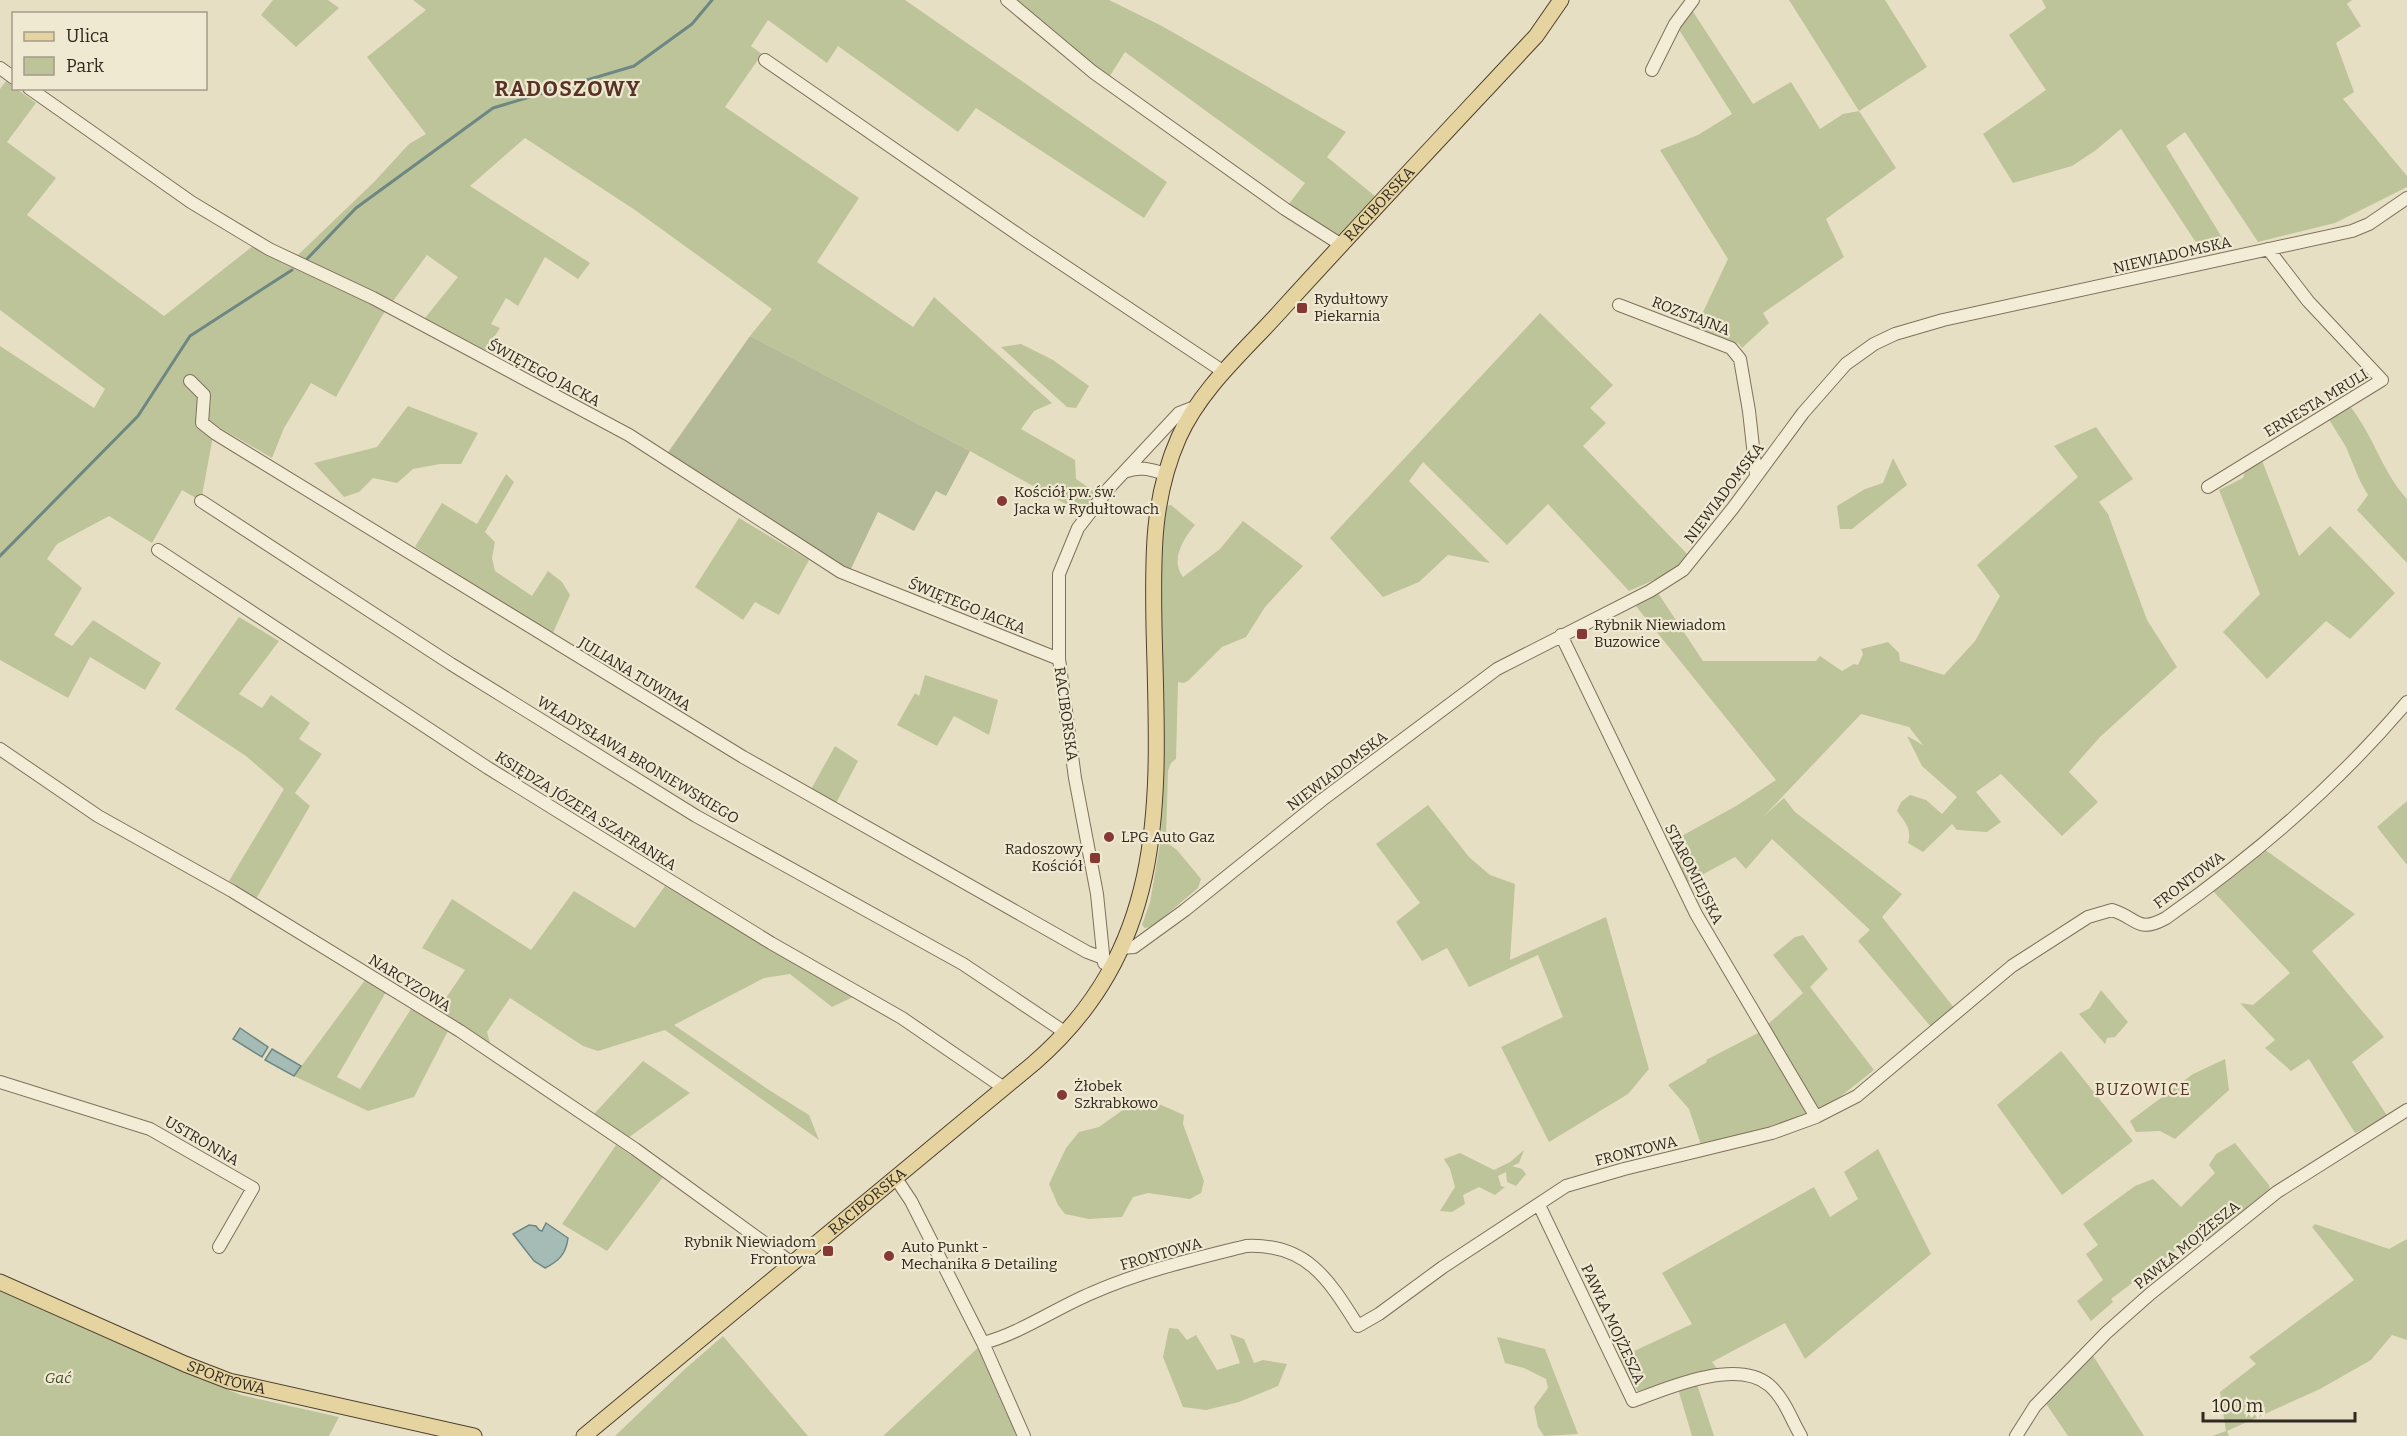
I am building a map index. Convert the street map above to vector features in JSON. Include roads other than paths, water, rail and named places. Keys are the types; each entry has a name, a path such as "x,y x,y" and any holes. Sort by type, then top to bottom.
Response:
{"main road":[{"name":"RACIBORSKA","path":"584,1436 792,1263 899,1182 1066,1033 1092,1000 1121,948 1144,884 1154,823 1158,770 1153,550 1156,511 1179,436 1197,406 1224,372 1340,244 1536,36 1561,0"},
{"name":"SPORTOWA","path":"0,1282 185,1364 229,1381 474,1436"}],"street":[{"path":"1007,0 1093,72 1285,209 1340,244"},
{"path":"1652,70 1675,24 1693,0"},
{"path":"765,60 1054,259 1224,372"},
{"name":"ŚWIĘTEGO JACKA","path":"32,90 191,202 263,246 373,298 629,435 841,572 1059,659"},
{"name":"NIEWIADOMSKA","path":"1121,948 1134,947 1185,910 1322,800 1497,669 1650,591 1683,570 1733,508 1803,413 1846,364 1874,344 1895,334 1943,320 2361,228 2407,198"},
{"name":"ERNESTA MRULI","path":"2208,487 2382,380 2308,301 2268,249"},
{"name":"ROZSTAJNA","path":"1618,305 1672,324 1737,352 1749,411 1756,474"},
{"name":"JULIANA TUWIMA","path":"190,381 204,395 202,423 216,434 743,757 1087,952 1103,957"},
{"name":"RACIBORSKA","path":"1107,975 1097,894 1075,778 1059,659 1059,574 1078,528 1109,488 1179,413 1197,406"},
{"path":"1126,472 1138,468 1166,474"},
{"name":"WŁADYSŁAWA BRONIEWSKIEGO","path":"201,501 451,664 696,816 963,964 1066,1033"},
{"name":"KSIĘDZA JÓZEFA SZAFRANKA","path":"158,550 498,774 771,943 902,1018 1004,1088"},
{"name":"STAROMIEJSKA","path":"1561,635 1696,914 1816,1117"},
{"name":"FRONTOWA","path":"983,1343 1000,1339 1071,1302 1136,1275 1254,1246 1277,1248 1303,1258 1336,1290 1358,1326 1379,1314 1443,1267 1566,1185 1772,1133 1816,1117 1857,1096 2012,966 2088,916 2112,910 2144,926 2152,925 2172,913 2265,842 2338,779 2407,702"},
{"name":"NARCYZOWA","path":"0,749 98,816 232,891 460,1031 635,1149 792,1263"},
{"name":"USTRONNA","path":"0,1082 150,1129 253,1188 219,1247"},
{"name":"PAWŁA MOJŻESZA","path":"2016,1436 2035,1406 2106,1332 2150,1294 2277,1192 2407,1110"},
{"path":"899,1182 983,1343 1024,1436"},
{"name":"PAWŁA MOJŻESZA","path":"1539,1205 1633,1401 1695,1378 1755,1376 1770,1386 1782,1400 1801,1436"}],"water":[{"path":"240,1028 268,1047 262,1057 233,1039"},
{"path":"272,1049 301,1066 294,1076 265,1060"},
{"path":"546,1223 568,1238 561,1256 545,1268 534,1261 513,1234 529,1225 536,1226 542,1231"}],"waterway":[{"path":"307,259 356,208 493,108 634,66 692,24 712,0"},
{"path":"0,556 138,416 190,336 292,270"}],"place":[{"name":"Rydułtowy Piekarnia","path":"1302,308"},
{"name":"Kościół pw. św. Jacka w Rydułtowach","path":"1002,501"},
{"name":"Rybnik Niewiadom Buzowice","path":"1582,634"},
{"name":"LPG Auto Gaz","path":"1109,837"},
{"name":"Radoszowy Kościół","path":"1095,858"},
{"name":"Żłobek Szkrabkowo","path":"1062,1095"},
{"name":"Rybnik Niewiadom Frontowa","path":"828,1251"},
{"name":"Auto Punkt - Mechanika & Detailing","path":"889,1256"}],"district":[{"name":"RADOSZOWY","path":"568,89"},
{"name":"BUZOWICE","path":"2143,1089"}],"park label":[{"name":"Gać","path":"58,1378"}]}
